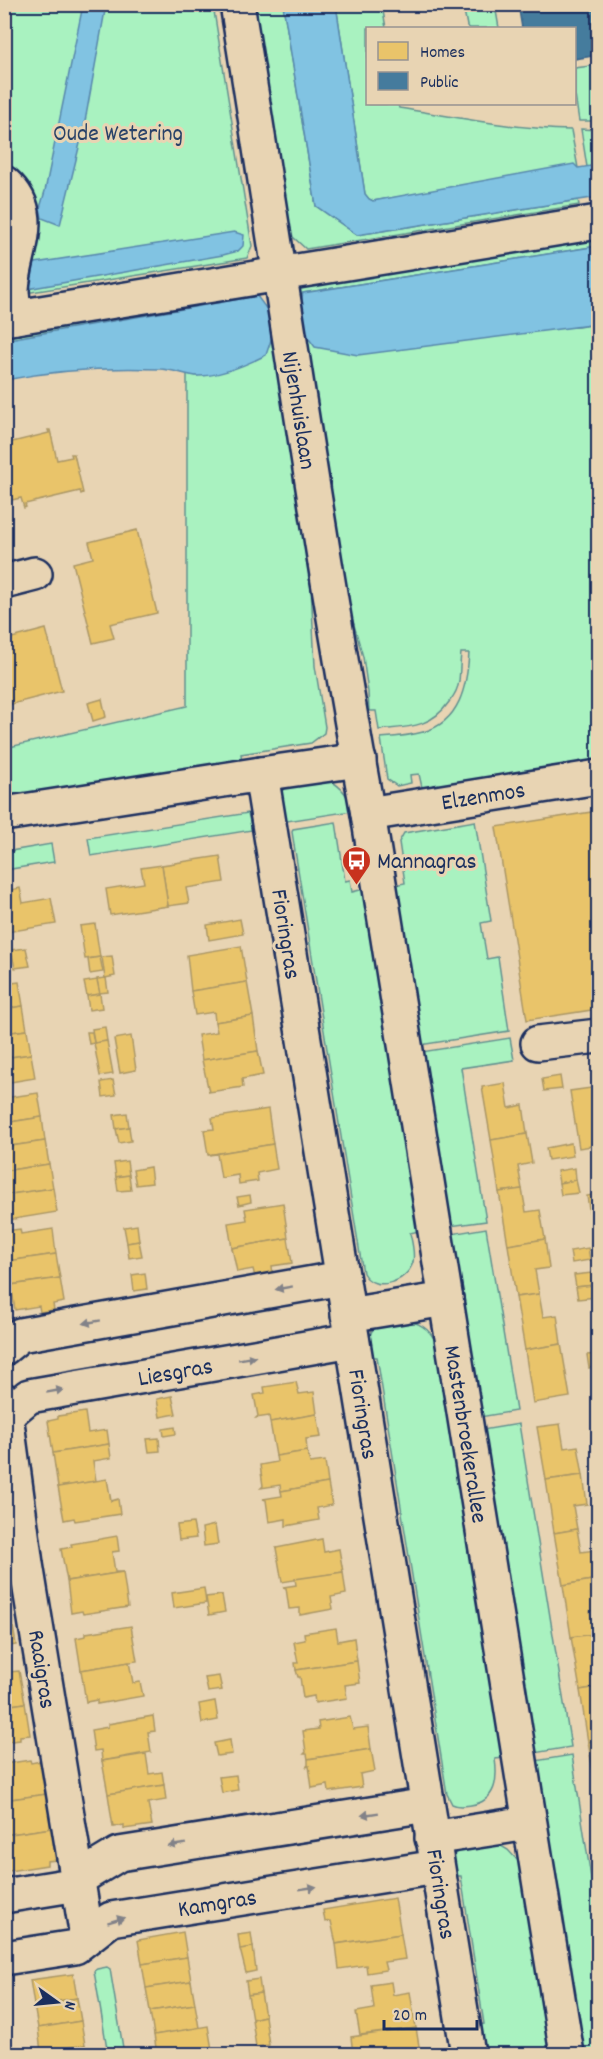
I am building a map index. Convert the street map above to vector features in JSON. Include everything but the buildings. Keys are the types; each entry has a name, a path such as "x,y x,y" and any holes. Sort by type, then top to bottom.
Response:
{"street":[{"name":"Nijenhuislaan","path":"237,4 288,338 368,814"},
{"path":"4,183 18,199 24,213 12,297 282,289 598,222"},
{"path":"4,814 359,760"},
{"name":"Fioringras","path":"261,774 468,2055"},
{"name":"Elzenmos","path":"368,814 598,777"},
{"name":"Mastenbroekerallee","path":"368,814 567,2055"},
{"path":"538,1043 598,1036"},
{"path":"4,1348 20,1335 342,1278"},
{"name":"Liesgras","path":"5,1410 29,1396 350,1327 446,1299"},
{"name":"Raaigras","path":"5,1410 26,1563 87,1937"},
{"path":"4,1896 66,1886 119,1854 427,1805"},
{"name":"Kamgras","path":"4,1958 75,1947 111,1919 435,1852 528,1823"}],"green space":[{"name":"Oude Wetering","path":"4,5 213,5 252,246 247,258 25,293 5,290"},
{"path":"252,5 283,5 316,206 357,235 578,200 579,205 306,249 293,237 290,226"},
{"path":"336,5 382,5 386,27 366,27 366,105 398,105 399,108 485,122 571,130 578,168 373,201 365,194"},
{"path":"463,5 495,5 499,27 467,26"},
{"path":"598,65 598,121 579,121 576,102 576,68"},
{"path":"581,129 598,130 598,165 587,167"},
{"path":"598,235 598,246 303,293 300,306 297,290 300,286"},
{"path":"254,290 257,296 5,341 5,331"},
{"path":"598,324 598,763 423,792 419,774 410,775 411,783 397,786 387,779 381,738 423,732 446,720 459,701 463,690 469,653 461,653 458,687 453,697 435,717 418,725 379,730 376,711 369,711 363,657 339,572 304,332 578,327"},
{"path":"272,337 311,587 315,666 324,733 311,743 241,754 242,764 5,802 5,748 187,706 187,374 197,376"},
{"path":"329,780 344,792 352,811 281,822 280,794 285,787"},
{"path":"248,813 252,830 91,856 88,838"},
{"path":"475,821 491,921 481,923 487,959 498,957 509,1031 420,1045 394,885 405,883 399,842 404,833"},
{"path":"336,822 345,881 350,880 352,892 364,889 419,1231 410,1233 414,1255 410,1269 397,1280 382,1284 368,1279 363,1273 292,832 293,829"},
{"path":"51,844 54,862 5,870 5,852"},
{"path":"510,1038 514,1060 461,1068 486,1221 450,1226 421,1052"},
{"path":"486,1228 516,1411 480,1417 451,1234"},
{"path":"406,1320 427,1330 434,1338 439,1350 504,1758 495,1759 495,1782 490,1794 479,1803 466,1806 452,1804 447,1794 377,1357 369,1357 370,1337 375,1327"},
{"path":"519,1424 571,1747 534,1753 482,1430"},
{"path":"572,1755 598,1923 598,2051 583,2050 535,1761"},
{"path":"498,1844 508,1850 520,1863 551,2054 480,2054 476,2025 484,2024 461,1876 453,1876 451,1860 458,1849"},
{"path":"107,1967 110,1969 124,2054 108,2054 94,1971"}],"water":[{"path":"83,5 106,5 84,127 60,225 42,218 40,208"},
{"path":"283,5 336,5 365,194 369,199 373,201 574,164 578,168 598,165 598,197 357,235 316,206"},
{"path":"234,232 244,235 243,246 238,251 27,289 29,264"},
{"path":"598,246 598,324 358,355 315,347 304,332 272,337 266,355 214,375 196,376 160,369 121,368 43,374 5,380 4,341 9,339 257,296 268,311 296,307 300,306 303,293"}],"place":[{"name":"Mannagras","path":"356,886"}]}
